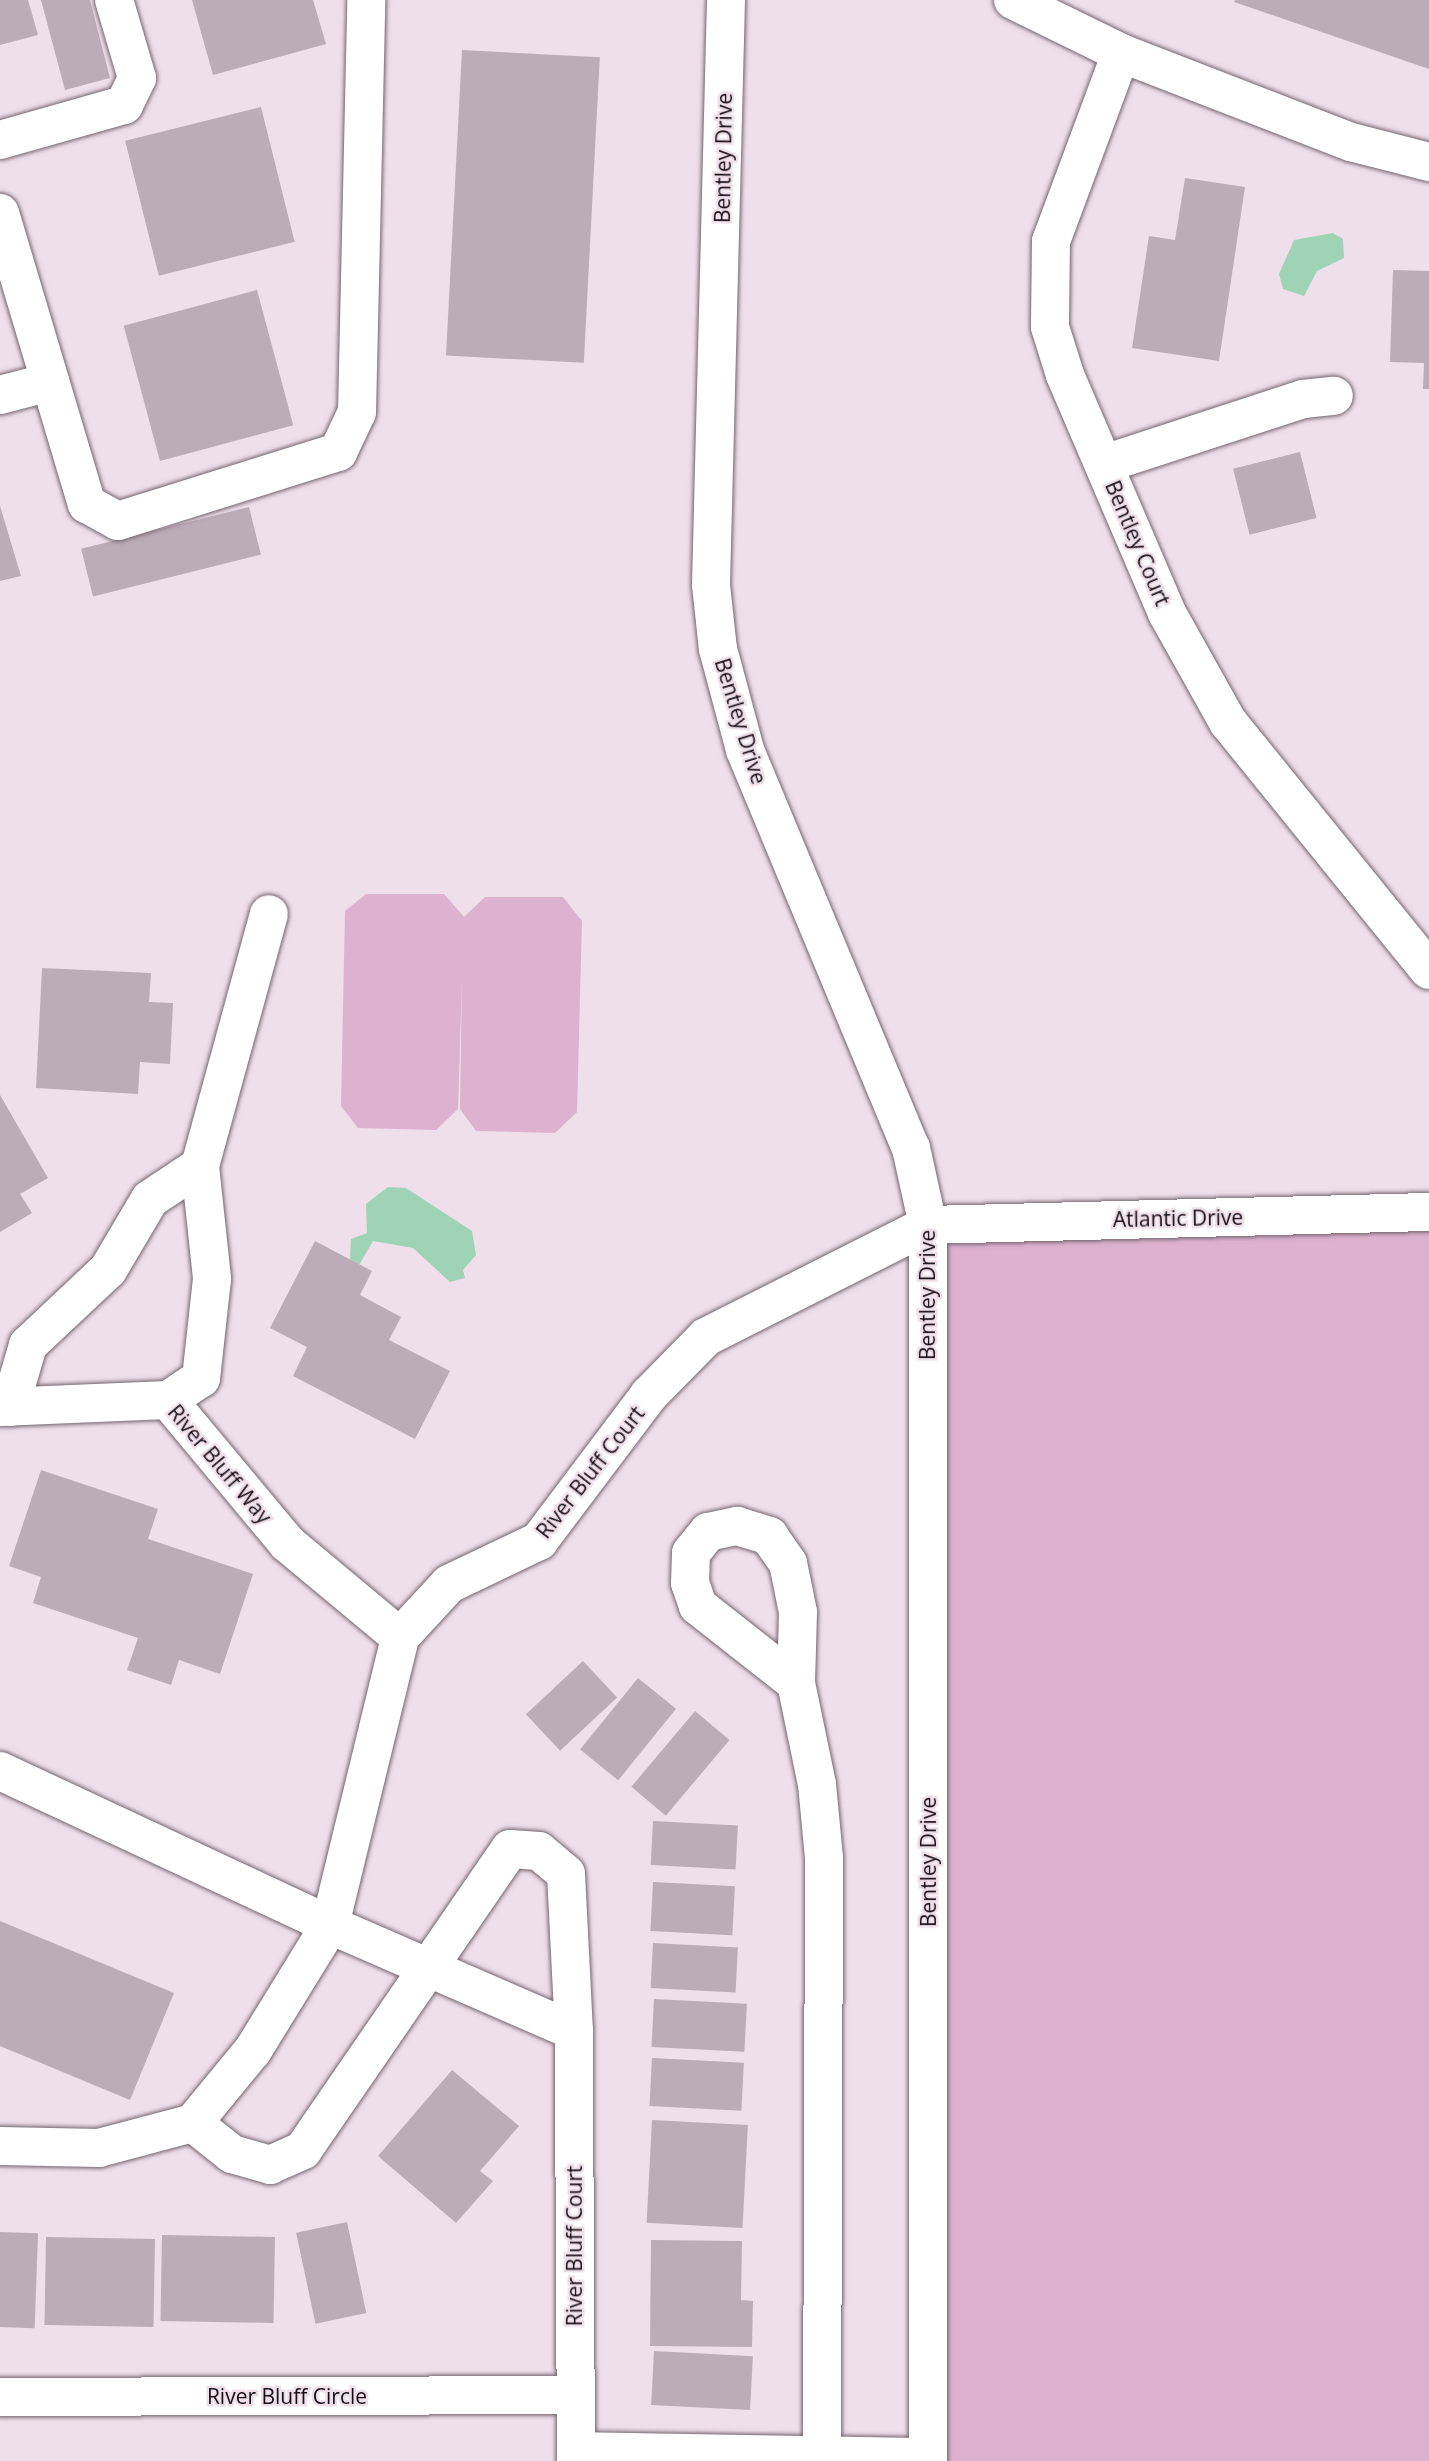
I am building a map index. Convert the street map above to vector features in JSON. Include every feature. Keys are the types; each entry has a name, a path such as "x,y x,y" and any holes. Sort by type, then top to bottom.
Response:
{"street":[{"path":"0,140 124,105 137,78 114,0"},
{"path":"0,213 87,504 118,521 338,452 357,412 366,0"},
{"name":"Bentley Drive","path":"726,0 711,585 718,649 745,750 911,1148 928,1225 928,2459"},
{"path":"1013,0 1122,53 1350,142 1429,162"},
{"name":"Bentley Court","path":"1122,53 1051,241 1050,327 1167,613 1228,722 1429,970"},
{"path":"0,395 50,382"},
{"path":"1104,464 1303,399 1334,396"},
{"path":"168,1399 201,1378 212,1279 200,1166 269,914"},
{"path":"5,1407 28,1345 108,1270 150,1199 200,1166"},
{"name":"Atlantic Drive","path":"928,1225 1429,1212"},
{"name":"River Bluff Court","path":"576,2456 574,2031 566,1874 539,1851 510,1849 303,2150 270,2165 232,2154 193,2123 253,2050 330,1925 400,1637 449,1584 539,1541 649,1395 706,1337 928,1225"},
{"name":"River Bluff Way","path":"5,1407 168,1399 287,1542 400,1637"},
{"path":"796,1683 817,1784 824,1858 822,2455"},
{"path":"0,1771 330,1925 574,2031"},
{"path":"0,2146 99,2148 193,2123"},
{"name":"River Bluff Circle","path":"0,2397 574,2395"},
{"path":"576,2456 822,2455 928,2459"}],"shaded area":[{"path":"1333,233 1343,239 1344,258 1317,271 1304,296 1283,289 1279,274 1294,240"},
{"path":"366,894 444,894 464,917 485,897 563,897 582,921 577,1112 555,1133 476,1131 460,1109 462,978 458,1109 436,1130 358,1128 341,1106 345,911"},
{"path":"388,1187 406,1188 472,1231 476,1255 463,1270 465,1278 450,1282 413,1248 373,1241 359,1265 350,1259 351,1239 367,1233 366,1204"},
{"path":"928,1212 1429,1212 1429,2461 928,2461"}],"building":[{"path":"0,0 28,0 38,35 0,45"},
{"path":"41,0 90,0 110,78 65,90"},
{"path":"192,0 313,0 326,44 213,75"},
{"path":"1429,0 1429,69 1234,2"},
{"path":"462,50 600,57 584,363 446,356"},
{"path":"261,107 295,242 159,276 125,141"},
{"path":"1185,178 1245,187 1219,361 1132,348 1149,236 1175,240"},
{"path":"1393,270 1429,271 1429,389 1423,389 1424,363 1390,362"},
{"path":"257,290 293,425 160,461 124,326"},
{"path":"1300,452 1316,518 1250,535 1233,469"},
{"path":"0,506 21,576 0,581"},
{"path":"249,507 261,555 93,596 81,549"},
{"path":"42,968 151,973 149,1002 173,1003 170,1064 140,1062 138,1094 36,1088"},
{"path":"0,1095 48,1178 20,1194 32,1213 0,1232"},
{"path":"315,1241 372,1271 360,1295 401,1317 389,1340 450,1371 415,1439 293,1376 307,1347 270,1328"},
{"path":"41,1470 158,1509 148,1539 253,1574 220,1674 179,1660 171,1685 127,1670 138,1638 33,1603 41,1577 9,1566"},
{"path":"583,1661 617,1698 560,1751 526,1714"},
{"path":"638,1678 676,1709 618,1780 580,1749"},
{"path":"695,1711 729,1740 666,1816 631,1787"},
{"path":"653,1821 738,1825 736,1869 651,1865"},
{"path":"653,1882 735,1886 732,1935 650,1931"},
{"path":"0,1921 174,1993 130,2100 0,2046"},
{"path":"653,1943 738,1947 736,1992 651,1988"},
{"path":"654,1999 747,2004 744,2052 651,2047"},
{"path":"652,2058 744,2063 741,2111 649,2106"},
{"path":"452,2070 519,2126 480,2171 493,2181 456,2223 378,2156"},
{"path":"652,2120 748,2125 742,2228 647,2223"},
{"path":"347,2222 366,2313 315,2324 296,2233"},
{"path":"0,2232 38,2233 35,2328 0,2327"},
{"path":"162,2235 275,2237 273,2323 160,2321"},
{"path":"46,2237 155,2239 153,2327 44,2325"},
{"path":"651,2240 742,2241 741,2300 753,2301 752,2347 650,2346"},
{"path":"654,2351 753,2356 750,2410 651,2405"}]}
